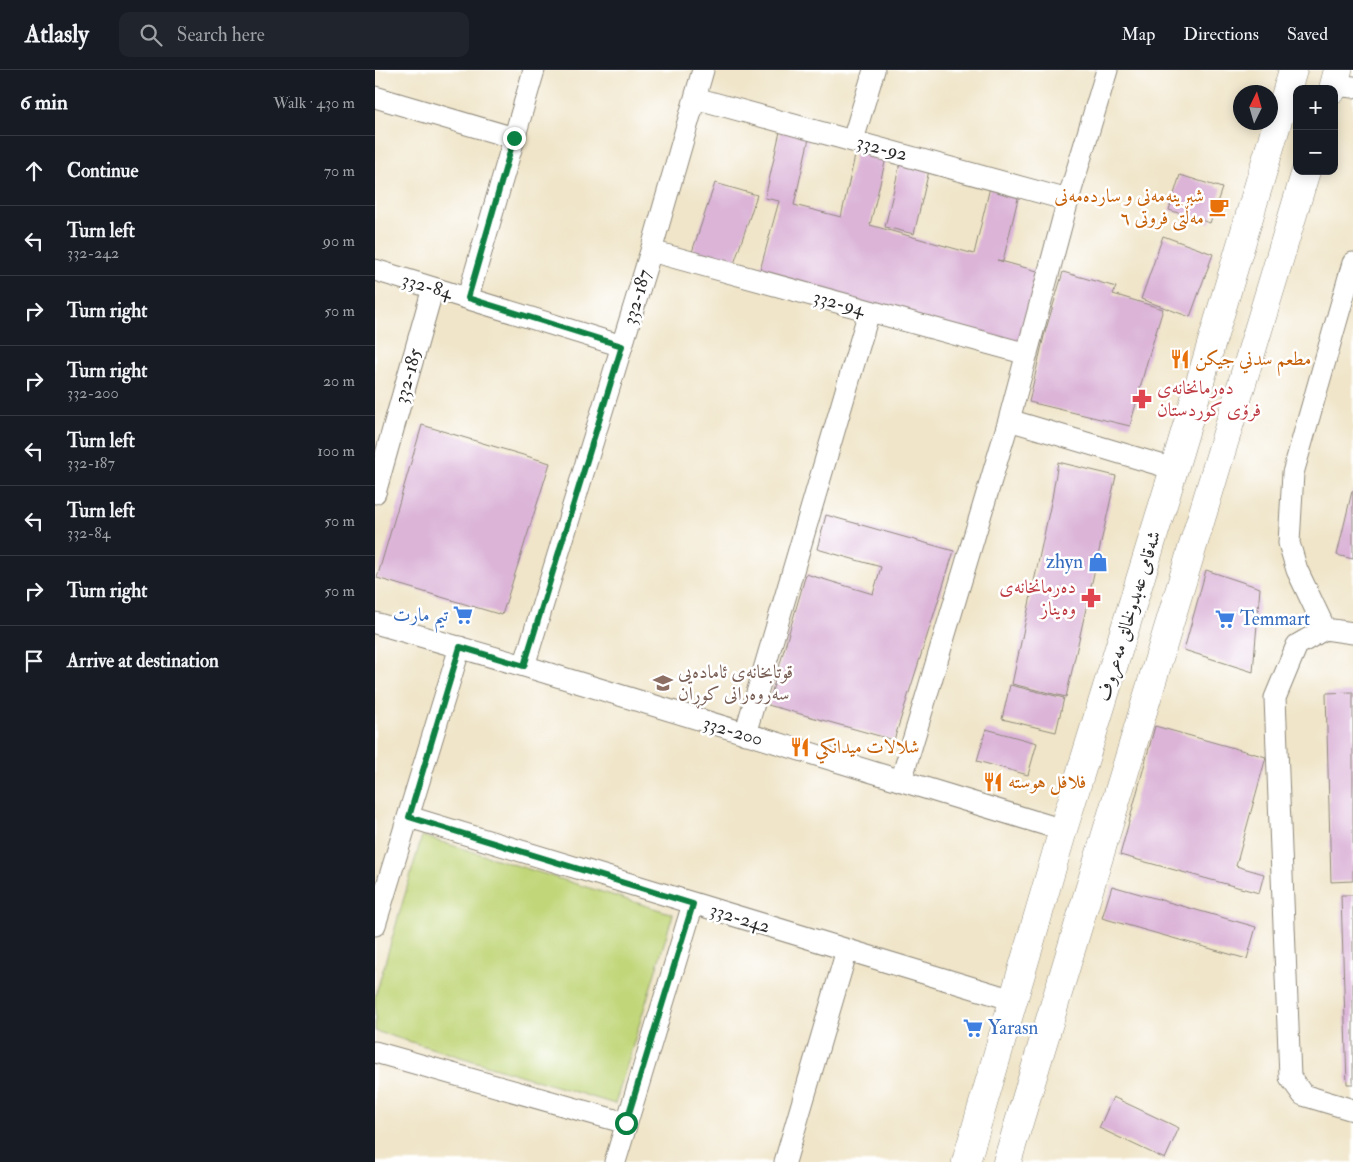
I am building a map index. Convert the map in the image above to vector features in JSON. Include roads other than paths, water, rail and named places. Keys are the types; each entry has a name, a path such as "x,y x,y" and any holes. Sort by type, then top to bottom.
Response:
{"main road":[{"name":"شەقامی عەبدولخالق مەعروف","path":"966,1162 1063,830 1174,469 1293,70"},
{"path":"1265,163 1293,171"},
{"path":"1007,1162 1305,175"}],"street":[{"path":"468,298 534,70"},
{"name":"332-187","path":"524,666 651,251 703,70"},
{"path":"853,140 874,70"},
{"path":"901,781 1009,420 1068,200 1107,70"},
{"path":"375,97 514,138"},
{"name":"332-92","path":"695,98 1068,200"},
{"name":"332-94","path":"651,251 1027,354"},
{"path":"1325,629 1297,570 1289,543 1293,473 1353,263"},
{"name":"332-84","path":"375,270 622,346"},
{"name":"332-185","path":"375,493 433,288"},
{"path":"745,734 869,312"},
{"path":"1009,420 1174,469"},
{"name":"332-200","path":"375,623 524,666 1063,830"},
{"path":"1353,633 1325,629 1297,645 1275,698 1290,1077 1303,1096 1353,1110"},
{"path":"375,925 460,647"},
{"name":"332-242","path":"409,817 1013,1000"},
{"path":"615,1162 693,904"},
{"path":"785,1162 847,950"},
{"path":"375,1052 626,1123"}],"place":[{"name":"شیرینەمەنی و ساردەمەنی مەڵتی فروتی ٦","path":"1219,207"},
{"name":"مطعم سدني جيكن","path":"1180,359"},
{"name":"دەرمانخانەی فرۆی کوردستان","path":"1142,399"},
{"name":"zhyn","path":"1098,562"},
{"name":"دەرمانخانەی وەیناز","path":"1091,598"},
{"name":"تيم مارت","path":"463,615"},
{"name":"Temmart","path":"1225,619"},
{"name":"قوتابخانەی ئامادەیی سەروەرانی کوڕان","path":"663,683"},
{"name":"شلالات ميدانكي","path":"800,747"},
{"name":"فلافل هوسته","path":"993,782"},
{"name":"Yarasn","path":"973,1028"}]}
